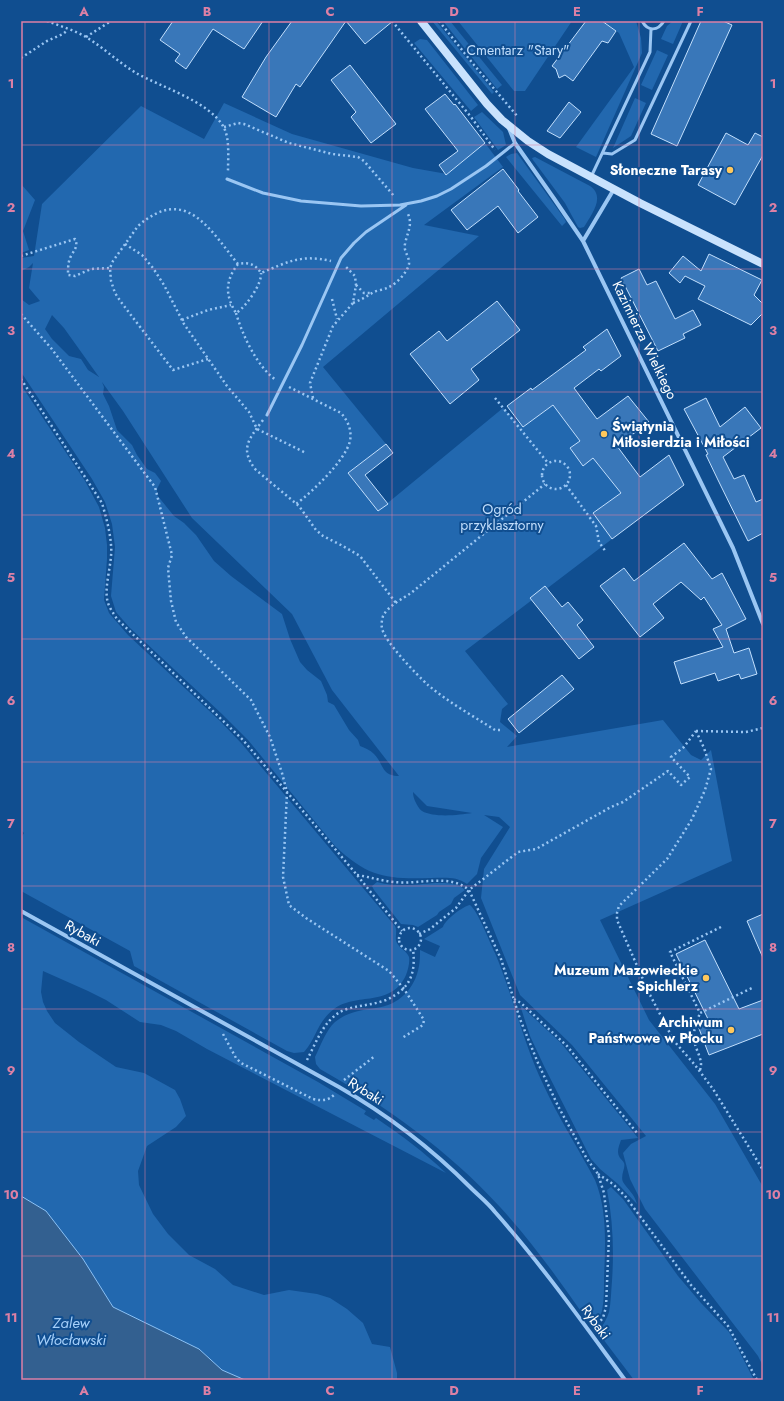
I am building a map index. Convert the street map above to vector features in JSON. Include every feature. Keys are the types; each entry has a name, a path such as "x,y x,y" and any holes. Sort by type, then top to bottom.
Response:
{"street":[{"name":"Kazimierza Wielkiego","path":"421,21 487,104 508,125 515,143 583,241 733,548 763,624"},
{"path":"508,125 528,141 548,154 763,264"},
{"path":"583,241 614,189"},
{"name":"Rybaki","path":"21,912 304,1067 368,1104 413,1136 449,1166 494,1210 548,1275 625,1380"}],"lane":[{"path":"642,21 646,27 651,29 657,29 662,26 664,21"},
{"path":"603,153 612,154 636,140 691,21"},
{"path":"591,177 650,52 651,29"},
{"path":"227,179 263,193 301,201 360,206 401,206 437,196 451,189 486,166 515,143"},
{"path":"267,415 302,345 338,263 346,251 366,232 401,206"}],"path":[{"path":"47,21 86,37 135,72 173,90 206,109 224,127 228,148 227,179"},
{"path":"86,37 111,21"},
{"path":"392,21 495,150"},
{"path":"439,21 522,121"},
{"path":"21,58 47,41 63,34 68,30"},
{"path":"224,127 238,123 244,124 289,143 332,154 358,157 364,161 397,199 407,213 410,222 410,228 404,245 409,260 409,265 401,278 389,287 364,293 356,285"},
{"path":"208,359 173,370 115,293 111,281 110,268 115,257 138,226 147,219 167,210 180,210 188,212 202,220 238,264"},
{"path":"21,256 76,239 77,243 75,250 70,256 68,265 68,275 75,276 91,269 110,268"},
{"path":"125,244 142,255 153,268 164,285 182,320 227,386 249,412 257,429 306,454"},
{"path":"261,274 300,258 318,259 338,263 351,270 355,276 356,285 353,303"},
{"path":"236,312 241,310 261,282 261,274 256,266 248,263 238,264"},
{"path":"238,264 229,278 228,285 231,305 236,312 248,341 266,372 282,383 334,408 344,416 350,429 350,440 347,450 327,476 296,504"},
{"path":"313,398 310,383 333,326 353,303 373,292"},
{"path":"325,293 328,294 333,301 338,319"},
{"path":"182,320 208,310 231,305"},
{"path":"21,314 50,348 155,487 172,555 168,568 171,601 176,622 186,638 251,700 270,737 282,774 287,792 283,877 290,905 306,918 390,972 404,989 424,1020 423,1025 402,1038"},
{"path":"21,379 102,503 107,519 111,545 108,603 117,620 238,735 358,875 402,931"},
{"path":"495,398 548,463"},
{"path":"267,415 247,444 246,450 251,464 296,504 316,530 323,536 360,556 396,603"},
{"path":"557,461 561,462 568,468 570,476 566,485 558,489 548,487 545,484 542,470 548,463 557,461"},
{"path":"500,730 494,730 429,685 396,651 384,635 381,623 386,611 411,593 545,484"},
{"path":"566,485 596,526 599,542 606,552"},
{"path":"696,731 746,732 763,728"},
{"path":"419,934 430,929 456,908 470,890 518,852 536,850 611,807 623,802 668,771 681,785 690,777 671,756 684,747 696,731"},
{"path":"696,731 711,769 705,790 692,819 667,859 619,906 617,920 649,993 674,1042 700,1071 713,1089 763,1170"},
{"path":"358,875 394,882 457,882 463,884 470,890 501,959 520,1019 538,1063 558,1106 587,1160 598,1174 613,1184 625,1196 691,1285 728,1326 757,1380"},
{"path":"700,1013 670,952 721,927"},
{"path":"412,928 419,934 420,943 413,949 406,949 400,944 399,937 405,929 412,928"},
{"path":"304,1067 322,1030 339,1012 386,1000 404,989 412,975 414,961 413,949"},
{"path":"677,966 681,964"},
{"path":"700,1071 702,1065 694,1038 695,1027 700,1013 752,988"},
{"path":"514,999 526,1008 567,1046 637,1133"},
{"path":"588,1330 598,1324 603,1318 606,1308 608,1229 604,1193 598,1174"}],"green space":[{"path":"432,21 436,21 494,92 492,94"},
{"path":"443,21 450,21 502,85 497,89"},
{"name":"Cmentarz \"Stary\"","path":"458,21 572,21 525,91 514,91"},
{"path":"603,21 636,21 641,38 642,53 596,157 576,147 634,67 619,33"},
{"path":"673,21 683,21 673,44 661,39 667,26"},
{"path":"420,39 427,40 478,105 471,111 414,43"},
{"path":"657,50 668,55 652,90 641,85"},
{"path":"635,98 646,103 631,136 613,148"},
{"name":"Ogród przyklasztorny","path":"224,103 292,134 413,168 447,174 485,143 503,167 424,225 479,236 323,367 386,444 348,473 378,511 503,408 523,427 553,405 580,441 570,448 583,465 593,458 621,493 593,513 612,539 465,651 508,704 502,709 500,722 517,736 507,747 663,720 691,755 701,760 711,750 732,861 600,920 649,1020 715,1104 763,1187 763,1366 758,1356 645,1209 630,1179 623,1153 631,1144 646,1136 572,1045 520,995 481,898 484,869 510,827 499,817 484,815 503,827 481,858 477,874 467,884 463,881 445,878 390,877 358,865 335,846 248,740 129,627 116,612 111,596 115,547 112,524 105,502 92,479 21,372 21,299 29,305 40,301 29,288 33,263 21,271 21,258 34,256 42,204 141,106 204,139","holes":["52,315 64,328 99,377 88,370 81,359 69,356 52,339 45,329","102,382 123,411 192,518 292,614 332,690 399,776 386,772 374,754 360,746 358,740 349,730 334,705 328,702 327,695 321,681 307,670 300,662 290,639 282,614 231,576 214,561 196,535 184,523 174,516 157,495 157,489 161,481 155,473 147,469 132,445 117,430 109,406 103,394 104,387","413,792 427,806 472,813 460,815 433,815 422,811 414,797"]},
{"path":"482,112 503,132 506,145 498,150 474,117"},
{"path":"517,153 564,218 566,222 562,226 506,157"},
{"path":"535,157 595,190 597,195 596,206 584,227 578,227 565,203 533,160 532,158"},
{"path":"21,184 35,200 23,231 29,250 21,253"},
{"path":"21,385 85,481 99,507 105,528 107,545 104,600 109,613 128,635 220,721 242,744 395,926 397,943 409,957 407,973 400,985 392,992 382,996 352,1001 334,1009 328,1014 320,1025 312,1041 304,1052 294,1053 287,1051 134,966 130,951 21,891 21,838 24,833 21,830"},
{"path":"377,882 400,885 446,883 460,886 465,890 454,898 451,904 418,927 401,924 374,890 372,886"},
{"path":"470,905 480,920 495,953 543,1084 595,1180 599,1192 605,1230 604,1292 602,1311 595,1321 591,1322 587,1320 556,1276 523,1234 480,1186 438,1148 416,1131 393,1114 320,1069 316,1064 315,1057 326,1033 332,1025 344,1016 354,1012 384,1006 399,999 405,994 410,989 417,974 420,950 435,957 440,946 424,939 443,927 451,917 459,911"},
{"path":"21,917 318,1082 366,1111 364,1114 374,1120 376,1118 421,1151 446,1173 207,1049 176,1031 161,1025 140,1022 106,1000 43,971 41,992 43,1002 55,1023 79,1042 116,1067 144,1073 175,1090 180,1099 186,1116 176,1127 147,1146 138,1171 139,1185 153,1214 168,1234 189,1255 215,1269 233,1285 264,1295 289,1290 317,1294 330,1298 347,1309 363,1323 372,1344 390,1347 397,1373 397,1380 245,1380 222,1370 199,1349 113,1307 83,1259 46,1211 21,1196"},
{"path":"520,1005 561,1043 638,1138 621,1140 618,1151 620,1158 624,1162 622,1177 623,1182 633,1194 637,1204 591,1159 530,1036"},
{"path":"611,1187 623,1199 678,1276 729,1332 754,1380 634,1380 600,1335 599,1331 609,1312 611,1297 613,1247 611,1213 607,1190"}],"water":[{"name":"Zalew Włocławski","path":"21,1196 46,1211 83,1259 113,1307 199,1349 222,1370 245,1380 21,1380"}],"building":[{"path":"173,21 263,21 244,49 213,29 186,69 175,61 180,54 160,40"},
{"path":"292,21 346,21 300,87 296,84 276,117 242,97 266,57"},
{"path":"346,21 393,21 365,44"},
{"path":"586,21 602,21 616,31 608,43 602,41 573,81 565,75 559,78 556,69 552,66"},
{"path":"701,21 723,21 732,25 677,146 651,134"},
{"path":"350,65 396,124 371,143 351,117 356,112 331,80"},
{"path":"445,94 454,105 455,104 485,143 446,175 439,165 458,151 425,109"},
{"path":"569,102 581,112 560,138 547,131"},
{"name":"Słoneczne Tarasy","path":"726,133 748,145 755,133 763,137 763,155 735,205 698,185"},
{"path":"503,169 538,217 518,233 498,206 467,230 451,210"},
{"path":"709,254 762,280 754,295 763,304 763,313 751,325 698,299 705,286 685,276 680,283 669,273 683,256 701,271"},
{"path":"639,269 647,285 656,281 675,319 693,310 701,325 683,334 685,338 658,351 621,278"},
{"path":"497,301 520,330 471,369 479,380 450,404 410,354 439,331 447,341"},
{"name":"Świątynia Miłosierdzia i Miłości","path":"607,329 621,356 601,371 599,369 574,388 597,419 628,396 649,422 617,446 640,477 669,455 684,485 612,539 593,513 621,493 593,458 583,466 570,448 580,441 553,405 523,427 507,406 531,388 532,390 586,350 583,347"},
{"path":"706,398 720,427 745,407 761,428 723,457 734,479 744,475 756,502 763,499 763,533 748,541 706,455 708,454 684,409"},
{"path":"386,444 393,453 365,475 388,504 378,511 348,473"},
{"path":"684,543 712,579 722,573 746,619 726,629 734,653 749,648 757,674 741,679 739,674 718,681 715,673 681,684 674,662 723,647 713,629 722,625 704,597 701,600 681,582 653,604 664,618 640,637 600,586 624,568 634,581"},
{"path":"545,586 562,607 568,602 583,620 577,625 594,647 579,659 530,598"},
{"path":"562,675 574,689 519,733 508,719"},
{"path":"763,914 763,958 747,921"},
{"path":"705,940 739,1009 763,1000 763,1034 709,1055 698,1026 709,1021 676,954"}],"place":[{"name":"Słoneczne Tarasy","path":"730,170"},
{"name":"Świątynia Miłosierdzia i Miłości","path":"604,434"},
{"name":"Muzeum Mazowieckie - Spichlerz","path":"706,978"},
{"name":"Archiwum Państwowe w Płocku","path":"731,1030"}]}
